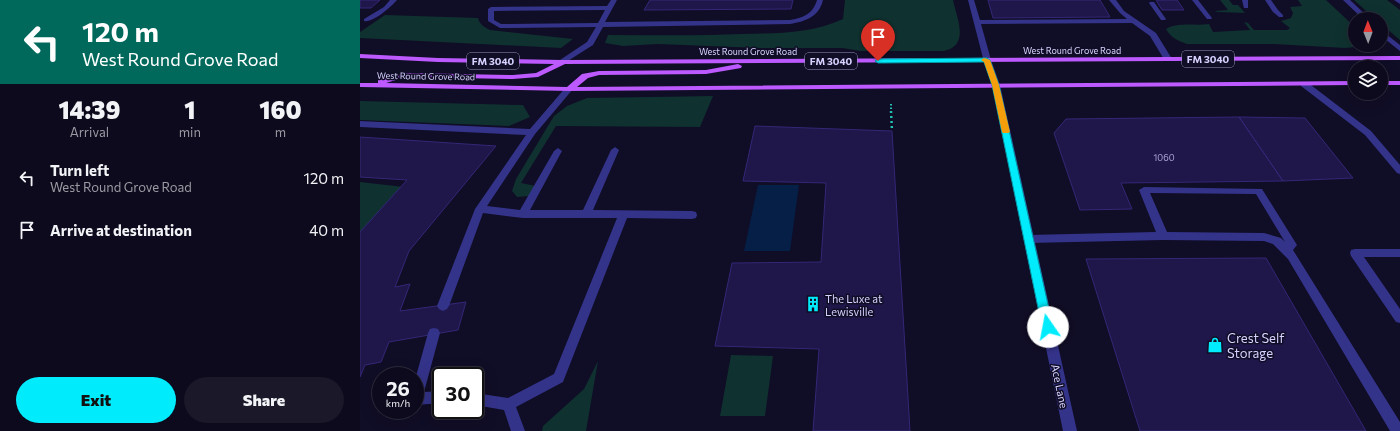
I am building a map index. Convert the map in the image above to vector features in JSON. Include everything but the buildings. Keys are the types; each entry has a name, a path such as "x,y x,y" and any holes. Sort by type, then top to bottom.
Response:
{"main road":[{"name":"West Round Grove Road","path":"360,56 438,60 563,62 1400,58"},
{"path":"569,88 585,76 599,73 706,72 770,61"},
{"path":"371,85 405,75 512,77 538,75 563,62"},
{"path":"1388,83 1400,83"},
{"name":"West Round Grove Road","path":"360,85 569,88 1348,84"}],"street":[{"path":"362,21 386,8 394,0"},
{"path":"563,62 590,43 614,0"},
{"path":"610,8 491,9 491,21 500,26 790,22 803,20 812,15 819,8 820,0"},
{"name":"Ace Lane","path":"971,0 987,60 996,85 1070,431"},
{"path":"1112,0 1122,12 1152,35 1168,59"},
{"path":"1195,0 1209,18"},
{"path":"1268,0 1280,16"},
{"path":"1346,0 1359,12"},
{"path":"1152,3 1163,19"},
{"path":"977,22 1134,21"},
{"path":"1388,38 1400,49"},
{"path":"1304,84 1368,134 1400,171"},
{"path":"443,306 480,209 532,132 569,88"},
{"path":"360,124 532,132"},
{"path":"586,214 615,150"},
{"path":"523,214 558,151"},
{"path":"1163,236 1144,190 1259,191 1292,245 1285,250"},
{"path":"480,209 523,214 692,215"},
{"path":"484,400 509,404 559,378 623,214"},
{"path":"1028,239 1163,236 1264,237 1277,241 1292,256 1398,431"},
{"path":"1400,253 1355,253 1400,318"},
{"path":"432,398 416,399 434,332"},
{"path":"509,404 518,431"}],"path":[{"path":"891,104 892,131"}],"green space":[{"path":"845,0 953,0 960,30 957,43 952,48 944,51 861,51 842,48 760,48 658,44 623,46 605,43 608,35 725,35 781,33 819,28 843,19"},
{"path":"1220,0 1229,0 1233,5 1238,5 1245,13 1215,11 1228,10"},
{"path":"1298,0 1326,0 1348,20 1348,48 1274,44 1187,44 1180,42 1166,29 1181,25 1209,24 1213,32 1250,30 1244,22 1248,23 1254,30 1287,30 1290,28 1281,21 1291,18 1293,13 1290,7 1302,6"},
{"path":"1354,0 1387,0 1400,10 1400,40 1388,30 1388,12 1367,12"},
{"path":"385,15 478,18 482,26 490,30 573,39 561,48 360,38 360,32"},
{"path":"713,96 700,127 556,126 521,183 536,186 530,196 517,197 512,191 516,179 554,116 567,106 587,98"},
{"path":"360,101 523,105 530,117 509,126 360,120"},
{"path":"360,182 404,187 360,237"},
{"path":"731,355 773,356 765,416 720,416"},
{"path":"598,361 586,431 542,431 543,426 584,389"}],"water":[{"path":"758,185 799,185 790,251 744,251"}],"slow traffic":[{"path":"984,60 987,60 996,85 1006,132"}],"place":[{"name":"The Luxe at Lewisville","path":"813,304"},
{"name":"Crest Self Storage","path":"1215,345"}],"route":[{"path":"878,61 987,60 996,85 1048,327"}]}
